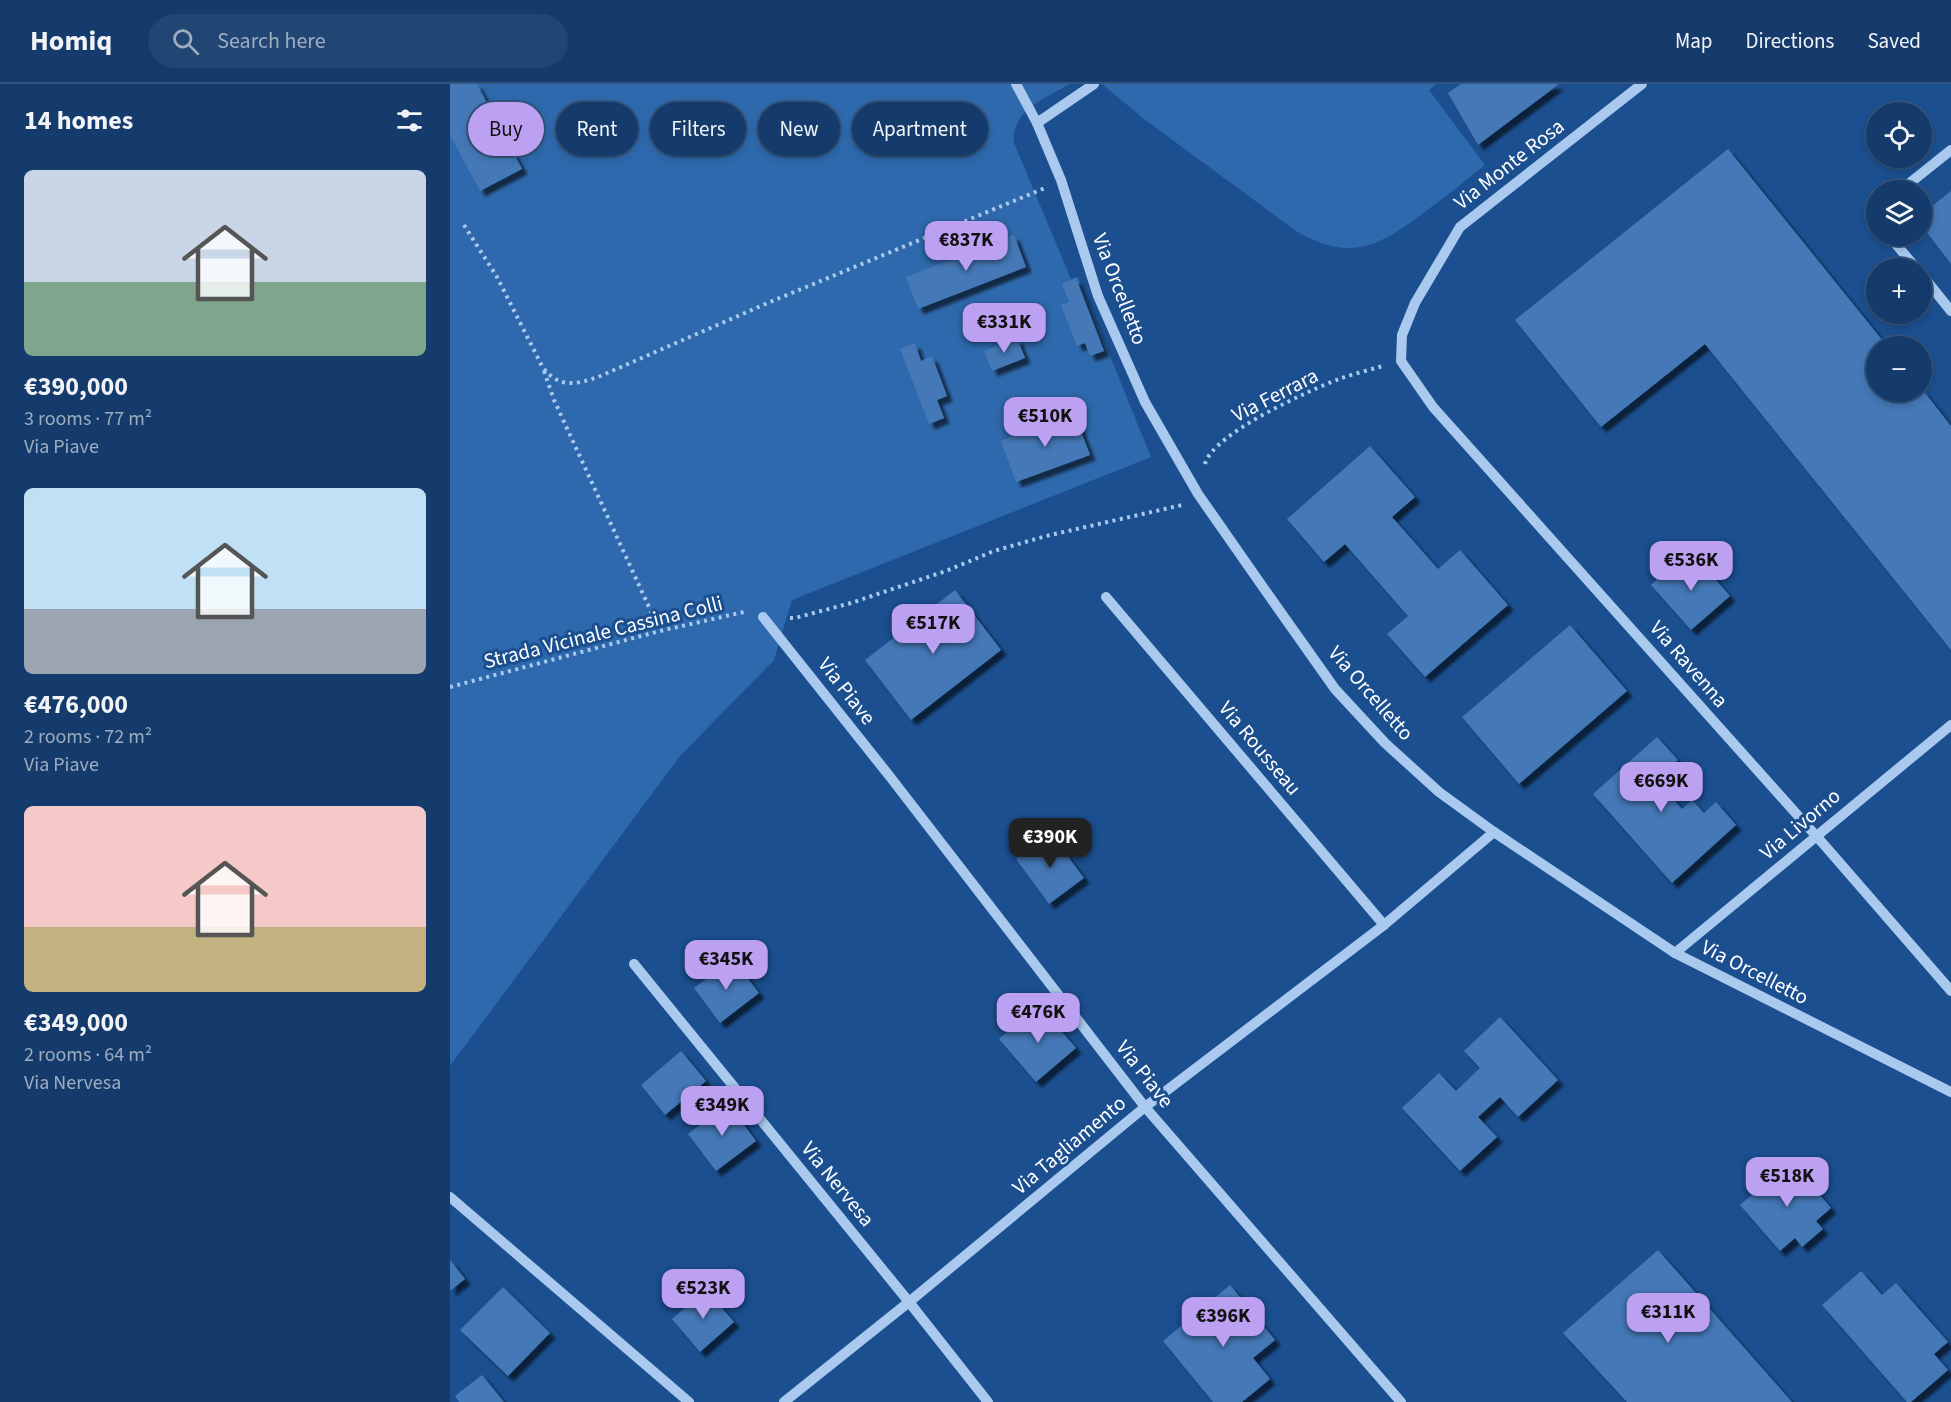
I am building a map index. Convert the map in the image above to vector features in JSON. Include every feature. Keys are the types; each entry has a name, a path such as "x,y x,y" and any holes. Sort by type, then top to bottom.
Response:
{"street":[{"name":"Via Orcelletto","path":"1016,84 1037,123 1060,180 1098,296 1145,402 1198,494 1335,689 1385,743 1431,785 1494,832 1675,953 1951,1092"},
{"path":"1037,123 1094,84"},
{"name":"Via Monte Rosa","path":"1401,361 1402,334 1415,303 1460,227 1642,84"},
{"path":"1914,180 1951,150"},
{"path":"1897,246 1908,258"},
{"path":"1932,287 1951,311"},
{"name":"Via Ravenna","path":"1401,361 1433,407 1951,991"},
{"name":"Via Rousseau","path":"1106,597 1384,925"},
{"name":"Via Piave","path":"763,617 898,787 1145,1107 1401,1402"},
{"name":"Via Livorno","path":"1675,953 1951,725"},
{"name":"Via Tagliamento","path":"784,1402 1145,1107 1384,925 1494,832"},
{"name":"Via Nervesa","path":"634,964 988,1402"},
{"path":"452,1204 689,1402"}],"path":[{"path":"543,368 552,379 564,383 582,382 598,377 770,302 1040,191 1060,180"},
{"path":"464,225 497,277 543,368 554,400 660,631"},
{"name":"Via Ferrara","path":"1198,494 1206,458 1231,435 1295,397 1341,378 1401,361"},
{"name":"Strada Vicinale Cassina Colli","path":"450,687 660,631 748,612 763,617 795,618 851,603 946,571 994,551 1046,536 1186,504 1198,494"}],"shaded area":[{"path":"450,84 1070,84 1041,100 1024,114 1018,122 1014,143 1071,279 1078,277 1151,457 792,600 774,660 680,756 450,1066"},
{"path":"1102,84 1437,84 1429,90 1485,165 1409,223 1379,241 1349,248 1333,246 1315,241 1296,231 1144,119"}],"building":[{"path":"450,84 477,84 487,102 468,102 468,156 515,156 522,169 480,191 450,135"},
{"path":"1461,84 1559,84 1478,145 1448,93"},
{"path":"1728,149 1866,320 1866,324 1869,324 1879,336 1866,336 1866,402 1932,402 1951,426 1951,650 1705,344 1601,427 1515,320"},
{"path":"1951,191 1951,264 1932,239 1932,206"},
{"path":"1014,235 1026,267 918,309 906,277"},
{"path":"1076,278 1104,351 1090,356 1085,343 1077,346 1061,305 1069,302 1062,284"},
{"path":"1017,338 1025,358 992,371 984,351"},
{"path":"915,343 921,361 932,356 947,396 937,400 944,418 929,424 900,349"},
{"path":"1074,413 1090,455 1016,482 1001,441"},
{"path":"1370,446 1415,497 1392,517 1438,569 1460,550 1508,605 1425,677 1387,634 1408,616 1345,544 1324,562 1287,519"},
{"path":"1696,557 1730,596 1691,630 1651,585 1675,563 1681,570"},
{"path":"955,590 1001,650 911,720 865,660"},
{"path":"1570,625 1627,691 1519,784 1462,717"},
{"path":"1657,737 1678,760 1666,772 1678,784 1668,793 1682,809 1692,800 1704,813 1716,802 1736,825 1672,883 1593,794"},
{"path":"1051,834 1084,878 1049,904 1016,859"},
{"path":"733,959 759,993 720,1023 694,988"},
{"path":"1039,1005 1076,1048 1036,1082 999,1039"},
{"path":"1500,1017 1558,1080 1518,1117 1500,1097 1478,1117 1497,1137 1460,1171 1402,1108 1439,1073 1456,1091 1480,1068 1464,1051"},
{"path":"681,1051 706,1081 665,1115 641,1085"},
{"path":"728,1103 756,1141 716,1171 688,1134"},
{"path":"1791,1161 1831,1208 1816,1221 1823,1229 1802,1247 1795,1238 1780,1251 1740,1205"},
{"path":"1658,1250 1792,1402 1627,1402 1563,1333"},
{"path":"450,1260 465,1279 450,1291"},
{"path":"1861,1271 1882,1295 1896,1283 1948,1342 1934,1354 1948,1370 1911,1402 1907,1402 1822,1305"},
{"path":"1230,1285 1275,1340 1253,1358 1270,1379 1242,1402 1213,1402 1163,1341"},
{"path":"503,1287 550,1333 508,1376 460,1330"},
{"path":"706,1289 734,1322 700,1352 672,1319"},
{"path":"482,1375 504,1402 459,1402 455,1396"}]}
